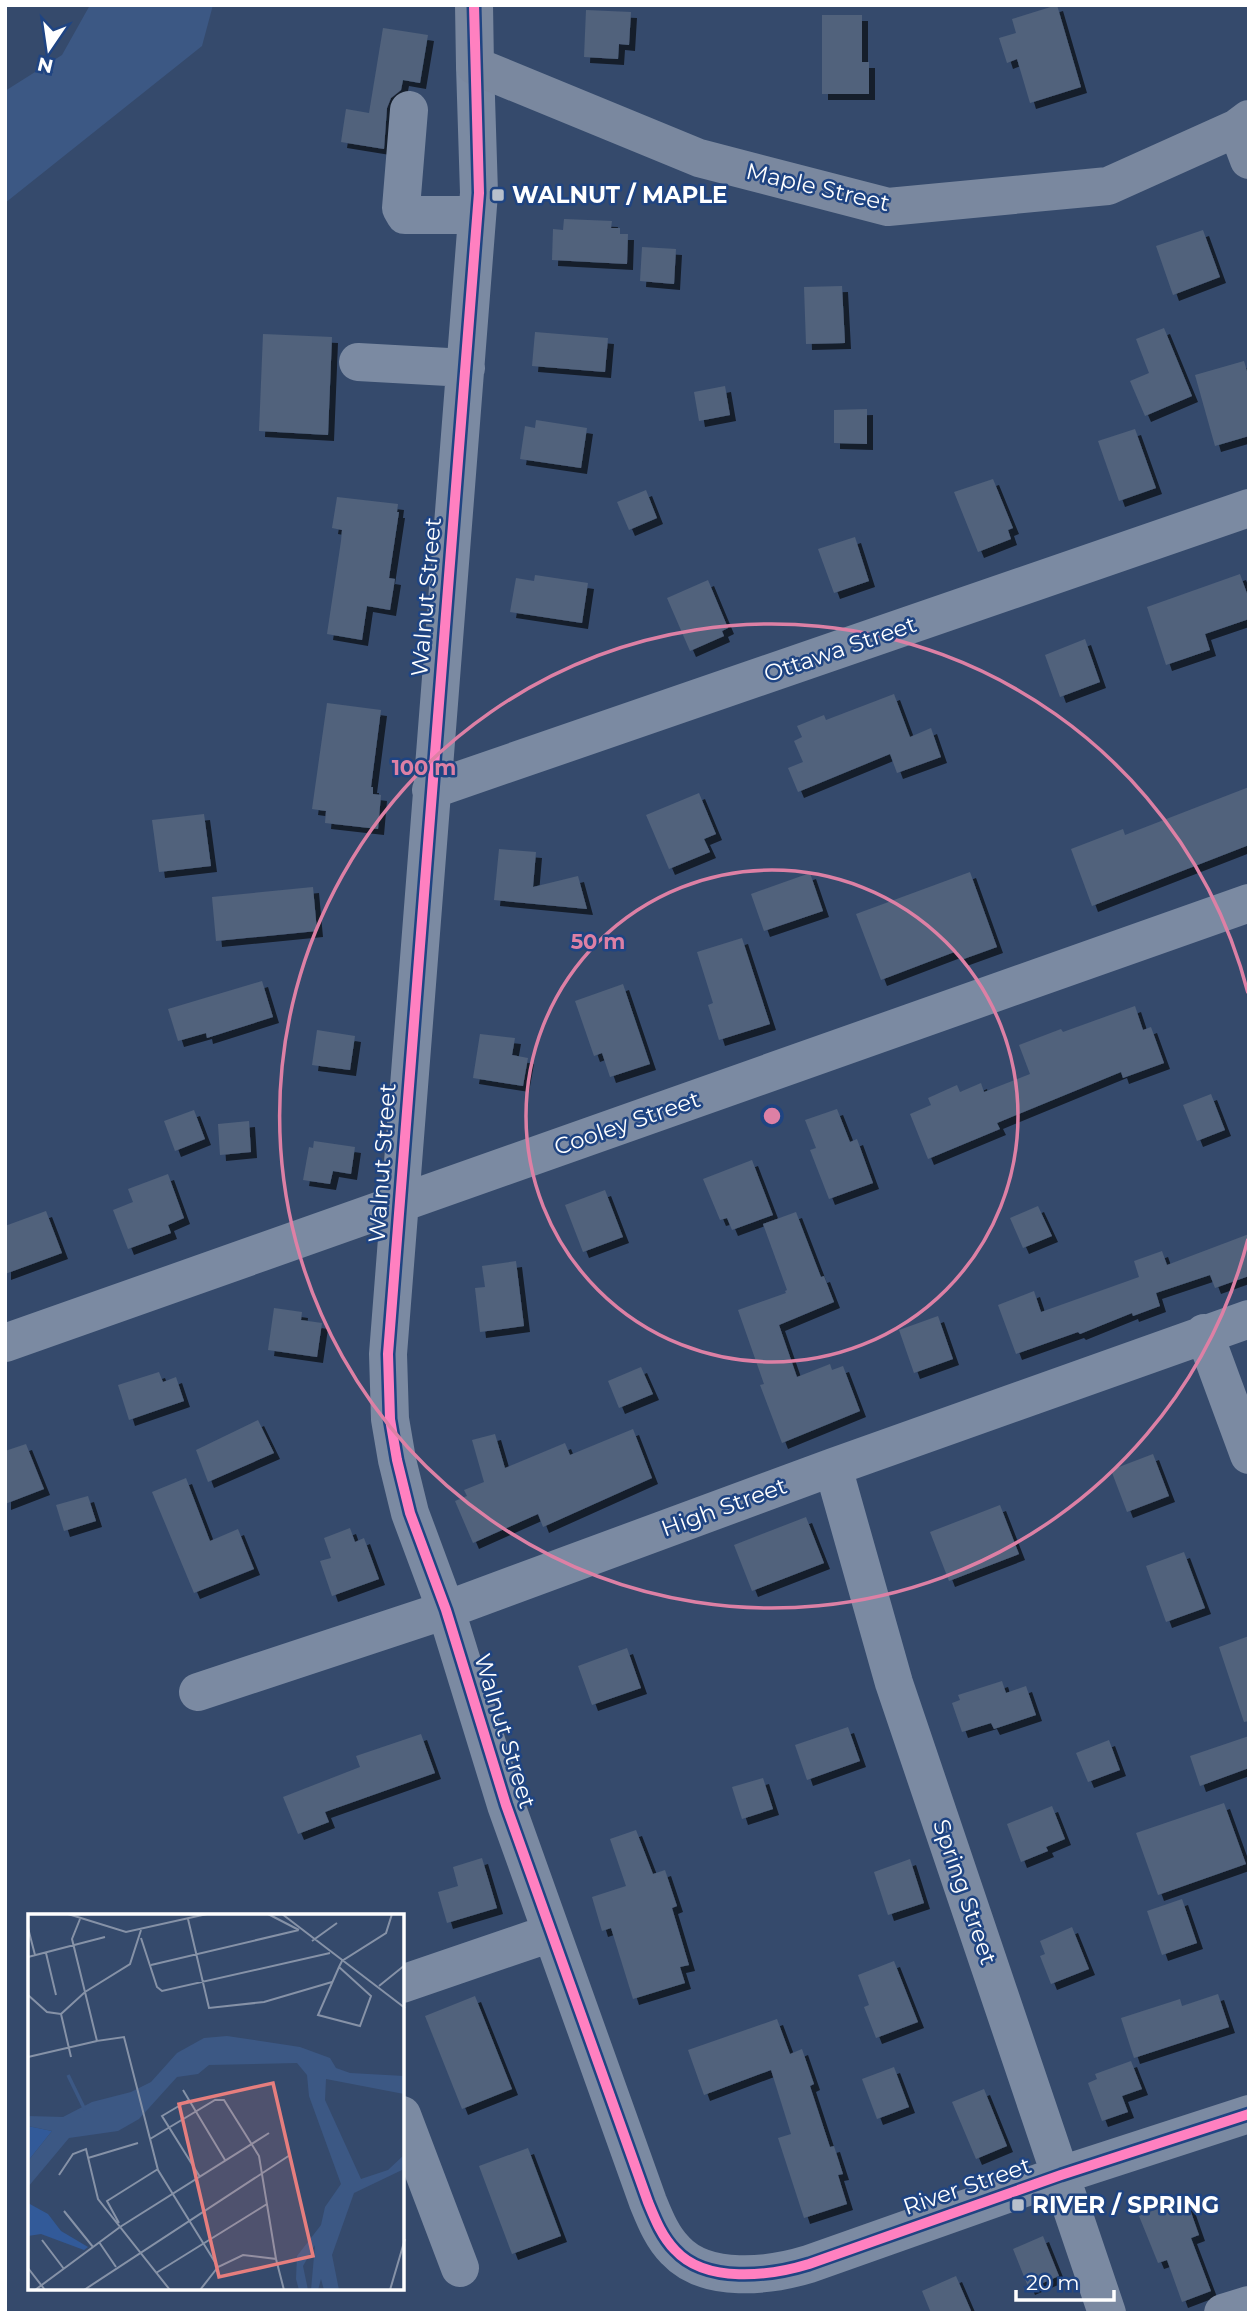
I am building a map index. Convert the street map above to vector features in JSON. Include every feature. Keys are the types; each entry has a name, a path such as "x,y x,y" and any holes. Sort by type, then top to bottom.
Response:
{"main road":[{"name":"Walnut Street","path":"474,5 475,66"},
{"name":"Maple Street","path":"475,66 699,158 888,207 1108,186 1245,136"}],"street":[{"name":"Walnut Street","path":"475,66 479,193 387,1354 390,1419 410,1513 446,1611 506,1805 648,2202 668,2242 682,2257 696,2265"},
{"path":"409,110 401,208 405,215 477,215"},
{"path":"358,362 466,368"},
{"name":"Ottawa Street","path":"431,790 1249,508"},
{"name":"Cooley Street","path":"5,1343 1249,903"},
{"name":"High Street","path":"198,1692 446,1611 833,1467 1249,1319"},
{"path":"1205,1334 1249,1455"},
{"name":"Spring Street","path":"833,1467 894,1683 1107,2313"},
{"path":"404,1983 551,1933"},
{"name":"River Street","path":"696,2265 744,2274 786,2271 1060,2175 1249,2114"},
{"path":"404,2126 411,2164 460,2268"},
{"path":"1223,2313 1249,2305"}],"water":[{"path":"90,5 213,5 202,46 5,203 5,91 62,55"}],"building":[{"path":"1057,5 1081,87 1030,103 1017,59 1007,63 999,38 1016,33 1012,19"},
{"path":"586,10 631,12 629,45 619,44 618,59 584,57"},
{"path":"822,15 862,15 862,62 869,62 869,94 822,94"},
{"path":"383,28 428,35 420,83 403,80 401,90 391,98 387,108 384,149 341,142 346,109 369,113"},
{"path":"564,219 612,221 611,228 620,228 620,234 628,234 627,264 552,260 553,229 563,230"},
{"path":"1203,230 1220,277 1173,295 1156,246"},
{"path":"642,247 676,249 674,284 640,281"},
{"path":"842,286 845,343 806,344 804,287"},
{"path":"1164,328 1192,396 1145,416 1130,381 1149,373 1136,339"},
{"path":"535,332 608,338 605,372 532,366"},
{"path":"263,334 332,337 328,435 259,431"},
{"path":"1244,361 1249,378 1249,436 1215,446 1195,375"},
{"path":"725,386 730,415 699,421 694,392"},
{"path":"867,409 867,444 834,443 834,410"},
{"path":"536,420 587,428 581,468 520,459 525,426 535,428"},
{"path":"1135,429 1156,488 1119,501 1098,441"},
{"path":"993,479 1013,528 1008,530 1011,539 978,552 954,492"},
{"path":"646,490 657,518 629,530 617,502"},
{"path":"337,497 398,504 389,578 395,579 390,610 367,606 362,640 327,634 342,530 332,528"},
{"path":"855,537 869,581 834,593 818,549"},
{"path":"1240,574 1249,599 1249,619 1205,634 1210,650 1166,665 1147,607"},
{"path":"535,575 588,583 582,623 510,612 516,578 534,581"},
{"path":"708,580 728,628 722,631 724,636 690,651 667,598"},
{"path":"1085,639 1100,682 1060,697 1045,655"},
{"path":"894,694 910,737 931,728 941,757 897,773 890,754 798,792 788,768 803,762 794,741 802,737 797,726 824,715 826,720"},
{"path":"327,703 381,710 371,787 373,794 381,795 378,829 325,823 326,811 312,809"},
{"path":"1249,787 1249,845 1092,906 1071,849 1123,829 1125,835"},
{"path":"699,793 716,834 704,839 710,852 669,869 646,815"},
{"path":"204,814 211,866 159,872 152,820"},
{"path":"499,849 536,852 533,887 578,876 587,909 494,900"},
{"path":"970,872 997,947 961,960 957,951 881,980 856,914"},
{"path":"810,873 823,911 764,931 751,894"},
{"path":"313,887 317,931 216,941 212,897"},
{"path":"742,938 770,1024 719,1040 708,1005 713,1003 697,952"},
{"path":"262,981 273,1017 207,1038 206,1033 178,1041 168,1009"},
{"path":"623,984 650,1064 610,1077 602,1053 594,1056 575,1001"},
{"path":"1135,1006 1143,1030 1151,1027 1164,1063 1123,1078 1121,1072 997,1123 1000,1129 928,1159 910,1114 931,1105 928,1098 957,1085 960,1092 981,1083 984,1092 1030,1074 1019,1045"},
{"path":"317,1030 355,1036 350,1070 312,1065"},
{"path":"480,1034 515,1038 512,1055 528,1058 523,1086 473,1078"},
{"path":"1211,1094 1225,1130 1197,1141 1183,1105"},
{"path":"837,1109 850,1142 857,1139 873,1183 829,1199 810,1150 816,1148 805,1120"},
{"path":"194,1110 205,1139 175,1151 164,1121"},
{"path":"249,1121 251,1152 220,1155 218,1124"},
{"path":"314,1141 355,1147 351,1174 333,1171 330,1184 303,1180 309,1147 313,1148"},
{"path":"752,1160 773,1215 732,1230 727,1218 720,1220 703,1179"},
{"path":"168,1174 184,1218 168,1225 171,1233 128,1249 113,1210 133,1202 128,1189"},
{"path":"605,1190 623,1237 583,1252 565,1205"},
{"path":"1038,1206 1052,1236 1023,1248 1010,1218"},
{"path":"46,1211 62,1253 5,1274 5,1226"},
{"path":"796,1212 821,1277 824,1276 834,1302 779,1325 797,1377 830,1364 832,1370 843,1366 860,1411 782,1443 760,1385 764,1384 738,1310 786,1293 763,1224"},
{"path":"1249,1234 1249,1276 1215,1288 1210,1275 1156,1293 1160,1306 1133,1316 1132,1313 1080,1334 1078,1332 1016,1354 998,1305 1034,1291 1041,1312 1139,1277 1134,1261 1162,1251 1167,1265"},
{"path":"516,1261 524,1326 480,1332 475,1288 485,1287 482,1266"},
{"path":"274,1308 302,1312 301,1320 322,1323 317,1357 268,1350"},
{"path":"938,1316 953,1359 914,1373 899,1330"},
{"path":"641,1367 653,1394 619,1408 608,1381"},
{"path":"159,1372 163,1382 176,1377 184,1401 129,1420 118,1385"},
{"path":"258,1420 274,1453 208,1482 196,1450"},
{"path":"633,1429 652,1478 543,1527 538,1514 473,1543 455,1501 467,1496 464,1490 484,1482 472,1440 495,1434 505,1468 565,1443 570,1455"},
{"path":"26,1444 44,1489 5,1504 5,1451"},
{"path":"1153,1454 1169,1496 1127,1512 1111,1470"},
{"path":"186,1478 210,1541 238,1529 254,1569 194,1593 152,1492"},
{"path":"88,1496 96,1521 64,1531 56,1505"},
{"path":"1000,1505 1019,1554 949,1581 930,1532"},
{"path":"806,1517 824,1563 752,1591 734,1545"},
{"path":"350,1528 355,1542 364,1538 379,1579 332,1596 320,1561 331,1558 324,1538"},
{"path":"1184,1552 1205,1608 1166,1622 1146,1566"},
{"path":"1249,1636 1249,1721 1244,1722 1219,1647"},
{"path":"627,1648 641,1688 592,1705 578,1666"},
{"path":"1002,1681 1006,1693 1026,1686 1036,1715 994,1729 991,1723 962,1732 952,1703 960,1700 958,1695"},
{"path":"848,1727 860,1761 807,1780 795,1745"},
{"path":"421,1734 435,1773 325,1812 329,1822 298,1834 283,1797 360,1767 356,1756"},
{"path":"1249,1736 1249,1768 1200,1786 1190,1756"},
{"path":"1109,1740 1120,1770 1088,1782 1076,1753"},
{"path":"763,1778 773,1809 742,1819 732,1787"},
{"path":"1224,1803 1246,1864 1158,1895 1136,1833"},
{"path":"1052,1806 1065,1839 1046,1847 1048,1851 1021,1862 1007,1824"},
{"path":"636,1830 653,1874 665,1870 677,1906 672,1908 689,1965 680,1967 685,1983 633,1999 611,1928 602,1931 592,1897 626,1886 610,1839"},
{"path":"482,1858 497,1908 447,1923 438,1892 458,1886 453,1867"},
{"path":"910,1859 924,1903 888,1915 874,1872"},
{"path":"1182,1899 1197,1943 1162,1955 1147,1911"},
{"path":"1072,1927 1089,1969 1051,1984 1040,1956 1045,1954 1040,1941"},
{"path":"894,1961 918,2022 876,2038 864,2007 869,2005 858,1975"},
{"path":"1218,1994 1229,2027 1134,2058 1121,2018 1180,1999 1182,2006"},
{"path":"475,1996 512,2089 462,2109 425,2016"},
{"path":"777,2019 790,2054 802,2049 814,2084 810,2086 830,2147 834,2146 843,2174 838,2175 847,2204 804,2218 778,2138 791,2134 771,2070 704,2095 688,2050"},
{"path":"1131,2061 1142,2089 1122,2096 1128,2112 1102,2121 1088,2083 1097,2079 1095,2074"},
{"path":"894,2067 909,2107 877,2119 862,2079"},
{"path":"984,2089 1007,2146 976,2159 952,2102"},
{"path":"528,2148 561,2236 512,2254 479,2166"},
{"path":"1186,2198 1199,2235 1191,2238 1211,2291 1182,2302 1167,2260 1158,2263 1139,2216"},
{"path":"1043,2236 1059,2276 1029,2289 1013,2249"},
{"path":"956,2276 972,2313 931,2313 922,2291"}],"cycle path":[{"path":"474,5 479,193 388,1354 390,1419 410,1513 446,1610 506,1805 648,2202 666,2239 688,2261 721,2273 776,2272 809,2264 1061,2175 1249,2114"}],"place":[{"name":"WALNUT / MAPLE","path":"498,195"},
{"name":"RIVER / SPRING","path":"1018,2205"}]}
